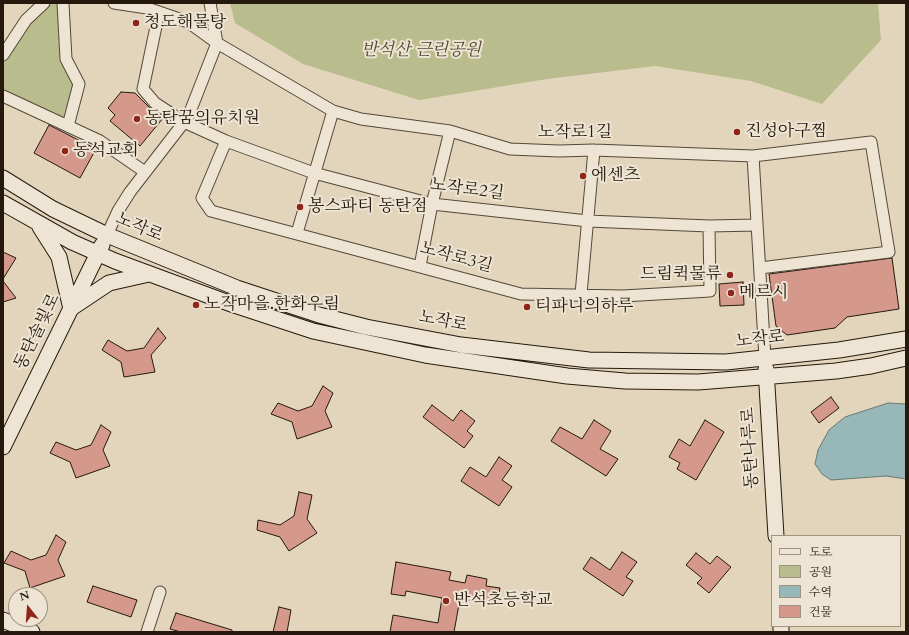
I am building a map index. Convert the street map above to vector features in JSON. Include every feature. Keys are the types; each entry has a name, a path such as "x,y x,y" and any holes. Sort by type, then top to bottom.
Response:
{"street":[{"path":"3,55 26,20 44,3"},
{"path":"63,3 66,59 78,84 68,126"},
{"path":"107,235 118,212 145,172 188,117 217,43 210,3"},
{"name":"노작로1길","path":"118,4 146,8 188,22 217,43 333,111 361,119 450,131 510,150 594,150 753,156 871,142 889,252 760,268"},
{"name":"노작로2길","path":"159,12 143,89 155,103 184,122 226,141 314,173 432,204 588,221 709,226 757,225"},
{"path":"3,96 100,141 145,172"},
{"path":"297,233 333,111"},
{"path":"420,266 432,204 450,131"},
{"name":"노작로3길","path":"226,141 202,198 211,211 521,294 624,296 710,291 709,226"},
{"path":"581,294 594,150"},
{"path":"753,156 765,358"},
{"name":"노작로","path":"3,178 50,206 107,235 243,290 319,315 366,327 461,345 509,352 588,360 726,362 825,352 904,340"},
{"name":"노작로","path":"3,203 72,242 151,274 281,321 326,334 425,356 567,376 625,381 698,382 766,378 827,372 871,366 905,358"},
{"path":"50,206 51,219 45,222 36,223 59,257 71,309 109,283 151,274"},
{"name":"동탄솔빛로","path":"3,447 107,235"},
{"path":"151,274 144,269 145,262 150,258 159,257"},
{"path":"825,352 818,362 827,372"},
{"name":"동탄나루로","path":"765,358 776,535"},
{"path":"697,362 706,371 698,382"},
{"path":"147,632 160,592"},
{"path":"3,620 32,632"}],"green space":[{"path":"44,3 62,3 65,59 76,83 66,122 3,92 3,58"},
{"name":"반석산 근린공원","path":"230,3 878,3 881,40 822,104 751,81 655,66 547,79 419,100 303,64 235,23"}],"water":[{"path":"888,403 906,404 906,479 886,476 831,480 822,474 815,464 818,450 829,430 845,417"}],"building":[{"name":"동탄꿈의유치원","path":"121,92 135,93 151,109 164,117 140,146 110,121 115,115 108,108"},
{"name":"동석교회","path":"49,125 96,149 80,178 34,153"},
{"path":"3,252 16,258 3,279"},
{"path":"892,258 899,309 847,317 835,328 787,335 776,326 769,274"},
{"path":"3,281 16,298 3,302"},
{"path":"743,282 744,305 720,306 719,284"},
{"path":"158,328 166,338 151,355 155,372 124,377 121,362 102,350 108,340 127,351 144,348"},
{"path":"323,386 333,393 325,411 332,427 297,439 292,422 271,414 278,403 298,411 312,406"},
{"path":"831,397 839,408 819,423 811,412"},
{"path":"432,405 453,421 461,410 475,421 467,431 473,436 464,448 423,417"},
{"path":"594,420 611,431 600,449 618,459 606,476 551,441 560,427 582,439"},
{"path":"705,420 724,432 696,480 677,469 680,463 669,457 679,439 690,446"},
{"path":"101,425 111,432 103,450 110,466 76,478 70,462 50,453 56,442 76,450 91,445"},
{"path":"499,457 512,466 502,480 512,487 499,506 461,481 470,467 486,477"},
{"path":"299,492 312,495 307,519 317,533 289,551 280,537 257,530 258,520 280,525 294,516"},
{"path":"56,535 66,542 58,560 65,576 33,587 30,587 25,571 4,563 11,551 31,560 46,555"},
{"path":"622,552 637,562 626,577 633,581 623,596 583,569 591,557 610,570"},
{"path":"696,553 710,564 717,556 731,567 709,593 697,583 702,578 686,565"},
{"name":"반석초등학교","path":"396,562 451,572 449,580 465,583 467,575 487,579 486,586 500,588 497,605 460,599 454,632 390,632 393,615 438,623 442,598 406,591 405,596 391,594"},
{"path":"93,586 137,600 131,617 87,602"},
{"path":"279,607 291,610 287,632 273,632"},
{"path":"176,613 232,630 232,632 181,632 170,629"}],"place":[{"name":"청도해물탕","path":"136,23"},
{"name":"동탄꿈의유치원","path":"137,119"},
{"name":"진성아구찜","path":"737,132"},
{"name":"동석교회","path":"65,151"},
{"name":"에센츠","path":"583,176"},
{"name":"봉스파티 동탄점","path":"300,207"},
{"name":"드림퀵물류","path":"730,275"},
{"name":"메르시","path":"731,293"},
{"name":"노작마을.한화우림","path":"196,305"},
{"name":"티파니의하루","path":"527,307"},
{"name":"반석초등학교","path":"446,601"}]}
